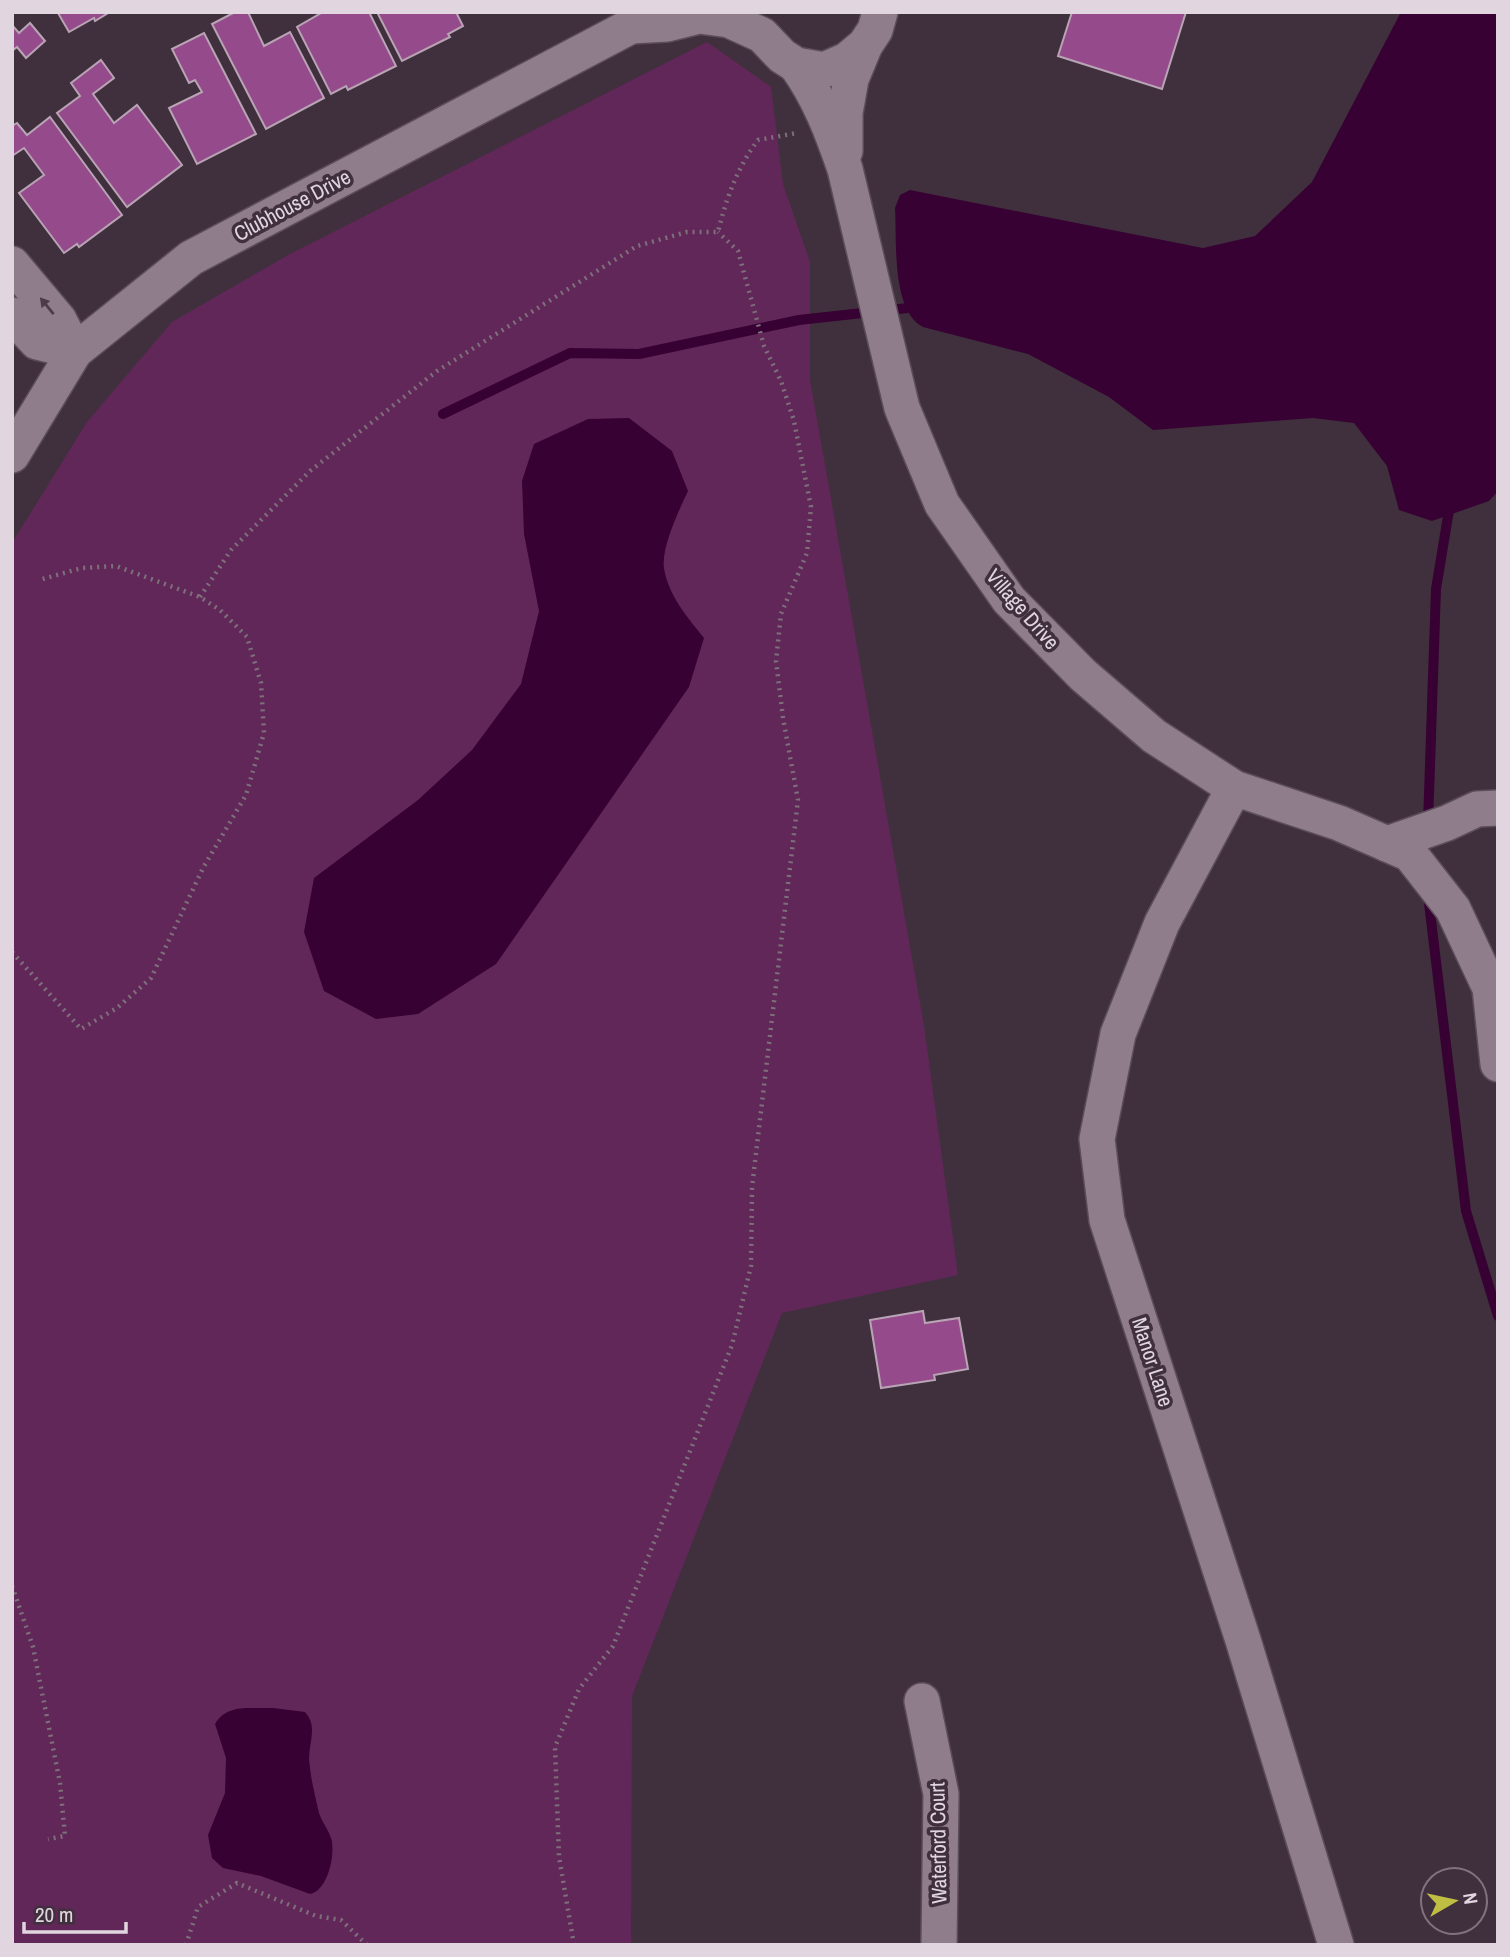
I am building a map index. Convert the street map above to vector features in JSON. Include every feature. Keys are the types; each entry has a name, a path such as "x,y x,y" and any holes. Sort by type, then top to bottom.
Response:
{"street":[{"path":"796,65 824,70 846,60 864,45 875,30 880,12"},
{"name":"Clubhouse Drive","path":"12,455 75,351 191,258 638,19 667,24 699,16 714,16 759,24 782,56 796,65"},
{"name":"Village Drive","path":"845,169 847,102 851,79 864,45"},
{"name":"Village Drive","path":"796,65 814,90 845,169 902,408 942,504 1009,600 1083,675 1154,736 1234,788 1339,823 1410,854 1453,909 1494,982 1498,1064"},
{"path":"12,264 59,320 75,351"},
{"path":"12,315 37,342 75,351"},
{"name":"Manor Lane","path":"1234,788 1162,923 1118,1034 1097,1139 1107,1220 1243,1640 1336,1945"},
{"path":"1387,844 1482,811"},
{"path":"1440,891 1439,862 1444,843 1482,811"},
{"path":"1464,931 1498,940"},
{"name":"Waterford Court","path":"922,1701 941,1794 939,1945"}],"path":[{"path":"718,232 727,196 746,156 758,140 801,132"},
{"path":"200,597 231,550 310,471 437,371 637,246 687,232 718,232 738,251 764,346 781,381 794,421 811,507 807,553 781,614 776,661 798,800 752,1187 751,1266 732,1345 613,1646 579,1689 555,1747 559,1857 574,1945"},
{"path":"12,952 81,1029 117,1008 151,978 203,869 246,796 264,733 261,683 247,637 220,610 200,597 116,566 82,568 39,580"},
{"path":"12,1586 33,1647 60,1783 65,1836 48,1839"},
{"path":"186,1945 198,1907 237,1884 316,1916 341,1920 367,1945"}],"shaded area":[{"path":"1401,12 1498,12 1498,491 1489,501 1432,521 1399,510 1387,466 1354,423 1313,418 1153,430 1109,397 1028,354 923,327 913,319 905,306 896,255 895,208 900,195 910,190 1203,248 1255,236 1312,182"},
{"path":"707,42 771,87 783,184 810,262 810,380 924,1026 958,1275 782,1313 632,1696 631,1945 12,1945 12,543 87,422 172,322 290,254"},
{"path":"629,418 672,451 688,491 665,550 664,568 674,597 704,638 689,687 496,964 418,1014 376,1019 324,991 304,932 314,878 418,800 472,750 521,684 539,611 524,534 522,481 534,444 588,419"},
{"path":"273,1708 305,1712 311,1723 311,1776 319,1813 331,1838 332,1853 326,1879 322,1886 310,1894 261,1876 223,1868 212,1858 208,1835 225,1793 226,1758 215,1724 220,1717 233,1710"}],"building":[{"path":"110,12 69,32 58,13"},
{"path":"235,12 248,12 264,46 290,32 324,98 266,129 212,24"},
{"path":"323,12 369,12 396,66 348,90 346,86 331,94 297,27"},
{"path":"377,12 456,12 463,26 448,34 450,37 402,61"},
{"path":"1072,12 1186,12 1162,89 1058,56"},
{"path":"30,23 45,41 26,58 17,47 12,51 12,25 19,33"},
{"path":"204,33 256,134 197,164 169,108 202,92 195,80 189,83 172,49"},
{"path":"101,60 114,78 93,94 114,123 137,105 182,165 127,207 57,113 80,96 71,83"},
{"path":"50,117 122,215 79,247 77,244 64,253 19,193 44,175 24,148 12,156 12,126 17,123 27,135"},
{"path":"923,1311 925,1323 959,1318 968,1369 934,1375 935,1380 881,1388 870,1320"}],"waterway":[{"path":"443,414 570,353 639,354 799,320 917,307"},
{"path":"1428,823 1436,589 1450,504"},
{"path":"1428,895 1466,1211 1498,1316"}]}
